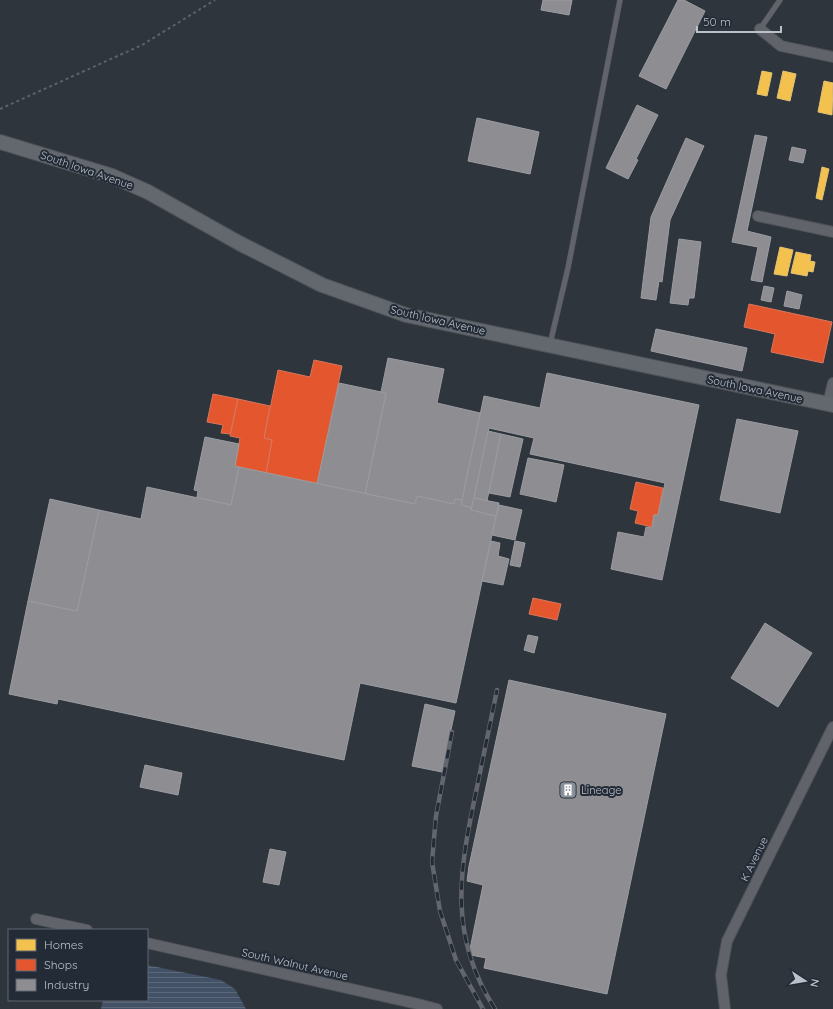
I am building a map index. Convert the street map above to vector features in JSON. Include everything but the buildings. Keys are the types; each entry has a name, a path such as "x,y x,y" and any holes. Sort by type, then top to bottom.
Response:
{"main road":[{"name":"South Iowa Avenue","path":"0,142 112,176 148,192 239,243 322,285 406,315 831,405"}],"street":[{"path":"760,29 781,46 833,57"},
{"path":"758,216 833,232"},
{"path":"831,405 833,383"},
{"name":"K Avenue","path":"725,1009 721,975 726,941 833,727"},
{"path":"36,919 82,929"},
{"name":"South Walnut Avenue","path":"148,943 406,1005 436,1009"}],"lane":[{"path":"550,345 568,268 620,0"},
{"path":"760,29 780,0"}],"path":[{"path":"0,109 142,44 215,0"}],"water":[{"path":"148,965 221,980 235,989 246,1009 101,1009 103,1001 148,1001"}],"railway":[{"path":"495,1009 480,982 470,956 464,929 462,877 470,821 497,690"},
{"path":"452,732 436,816 432,862 440,911 456,960 483,1009"}],"place":[{"name":"Lineage","path":"568,790"}]}
